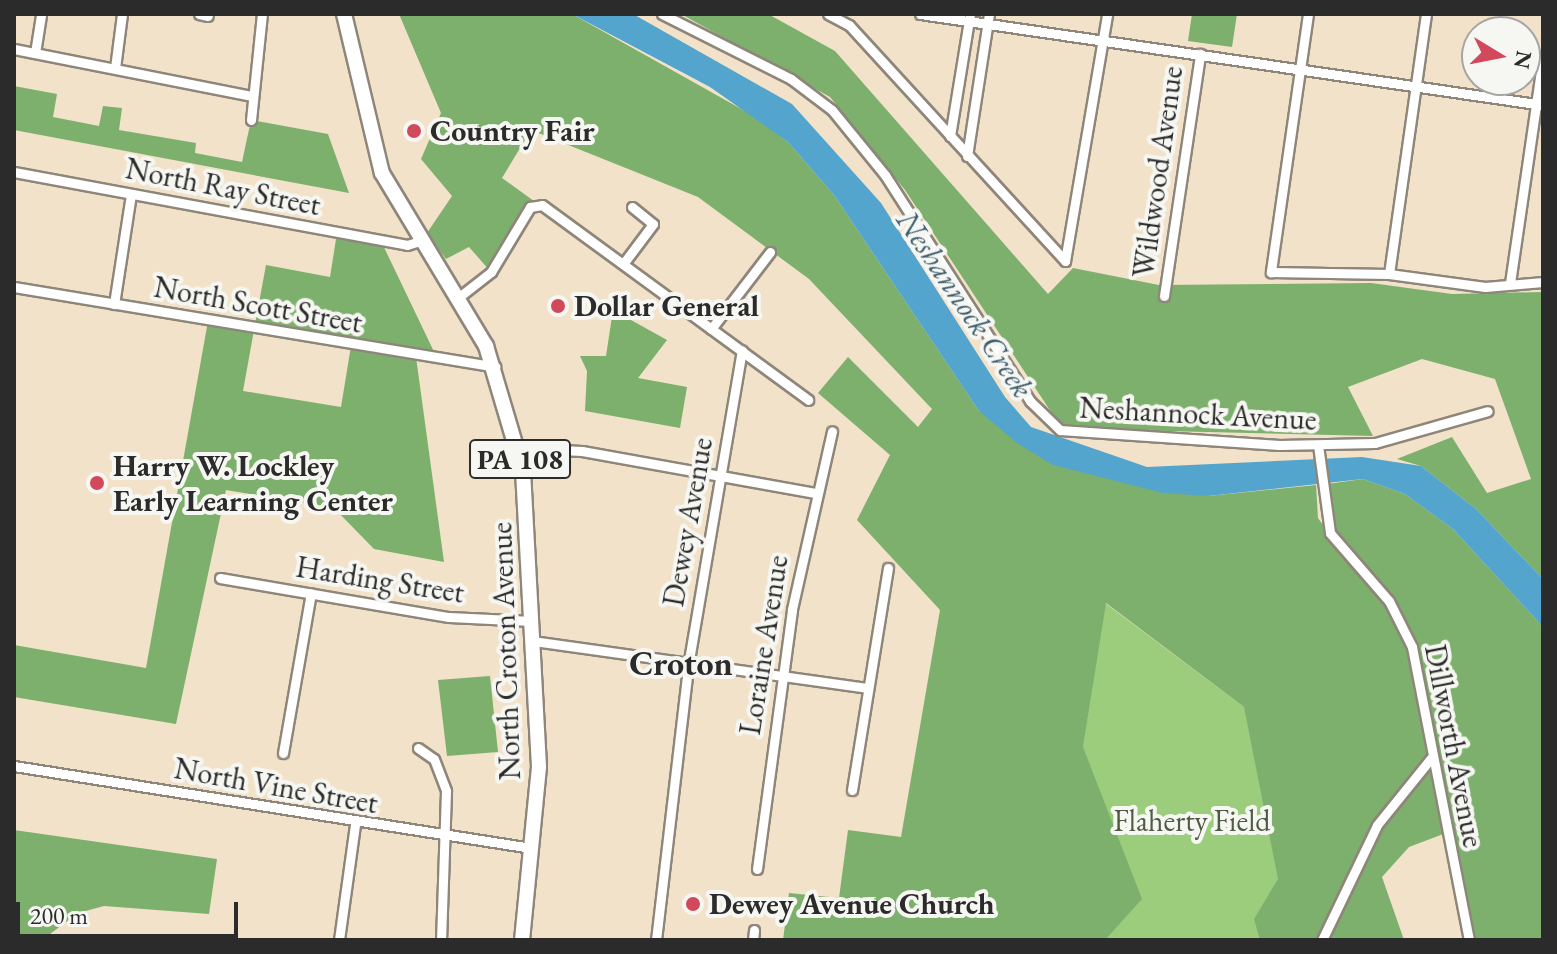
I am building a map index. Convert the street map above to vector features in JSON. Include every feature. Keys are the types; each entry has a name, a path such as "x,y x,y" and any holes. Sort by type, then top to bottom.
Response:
{"main road":[{"name":"North Croton Avenue","path":"344,14 382,173 459,297 495,367 517,448 532,621 539,767 522,940"}],"street":[{"path":"35,53 41,14"},
{"path":"115,68 122,14"},
{"path":"251,120 262,14"},
{"name":"Neshannock Avenue","path":"662,14 791,79 832,110 885,175 1030,401 1054,427 1088,436 1318,448 1406,438 1488,411"},
{"path":"828,14 849,25 1067,261 1107,14"},
{"path":"849,25 851,14"},
{"path":"920,14 988,19 1103,41 1540,104"},
{"path":"1308,14 1271,272 1543,282"},
{"path":"1389,274 1426,14"},
{"path":"950,136 969,18"},
{"path":"967,156 988,19"},
{"path":"14,49 252,96"},
{"name":"Wildwood Avenue","path":"1164,296 1200,54"},
{"path":"1510,283 1540,104 1543,56"},
{"name":"North Ray Street","path":"14,172 407,245 423,240"},
{"path":"114,304 131,194"},
{"path":"459,297 491,272 522,219 542,205 808,400"},
{"path":"623,264 653,224 632,207"},
{"path":"711,329 770,252"},
{"name":"North Scott Street","path":"14,287 495,367"},
{"name":"Dewey Avenue","path":"656,940 689,660 742,351"},
{"name":"Loraine Avenue","path":"757,869 783,674 815,493 832,431"},
{"path":"517,448 719,475 815,493"},
{"name":"Dillworth Avenue","path":"1318,448 1324,516 1342,553 1377,586 1405,629 1469,940"},
{"path":"852,790 888,568"},
{"name":"Harding Street","path":"220,578 449,617 532,621"},
{"path":"283,753 311,593"},
{"path":"533,641 689,660 868,688"},
{"path":"418,748 444,780 448,838 441,940"},
{"path":"1322,940 1377,825 1431,758"},
{"name":"North Vine Street","path":"14,766 355,824 531,848"},
{"path":"339,940 355,824"}],"green space":[{"path":"399,14 572,14 752,115 788,142 834,195 979,411 1208,496 1316,485 1318,518 1328,532 1327,484 1363,479 1405,494 1453,529 1543,627 1543,940 1469,940 1446,833 1409,847 1382,877 1404,940 1260,940 1254,919 1278,879 1244,707 1106,603 1083,747 1142,899 1105,940 783,940 789,893 839,898 848,830 901,837 940,610 857,520 890,455 818,393 848,357 918,427 932,409 809,279 698,197 531,130 502,178 538,204 491,272 469,247 446,259 427,233 452,196 421,159 441,113"},
{"path":"681,14 768,14 835,51 1048,294 1073,268 1159,285 1371,283 1452,294 1543,292 1543,579 1476,509 1421,466 1397,459 1452,437 1487,493 1531,479 1495,379 1422,359 1348,387 1373,436 1078,429 1057,421 905,190 830,97"},
{"path":"1192,14 1237,14 1232,47 1188,41"},
{"path":"14,86 57,94 53,117 99,126 103,106 122,108 119,130 196,143 195,153 242,162 251,120 328,134 349,193 14,130"},
{"path":"337,233 381,241 438,360 416,357 444,562 374,549 334,508 226,490 176,724 14,697 14,645 146,668 208,321 254,330 266,265 330,277","holes":["254,330 351,346 341,407 243,391"]},
{"path":"613,310 667,340 638,378 687,387 680,428 585,411 587,371 580,356 606,356"},
{"name":"Flaherty Field","path":"1105,603 1244,707 1322,940 1053,940"},
{"path":"490,676 498,752 447,756 438,680"},
{"path":"14,830 217,859 209,914 104,906 78,913 42,940 14,940"}],"water":[{"path":"572,14 633,14 792,104 881,203 1005,397 1031,427 1147,467 1362,457 1421,466 1476,509 1543,579 1543,627 1453,529 1405,494 1363,479 1208,496 1163,493 1053,465 1017,443 979,411 834,195 788,142 710,87"}],"place":[{"name":"Country Fair","path":"414,131"},
{"name":"Dollar General","path":"558,306"},
{"name":"Harry W. Lockley Early Learning Center","path":"97,483"},
{"name":"Dewey Avenue Church","path":"693,904"}],"district":[{"name":"Croton","path":"681,664"}],"water label":[{"name":"Neshannock Creek","path":"965,304"}]}
